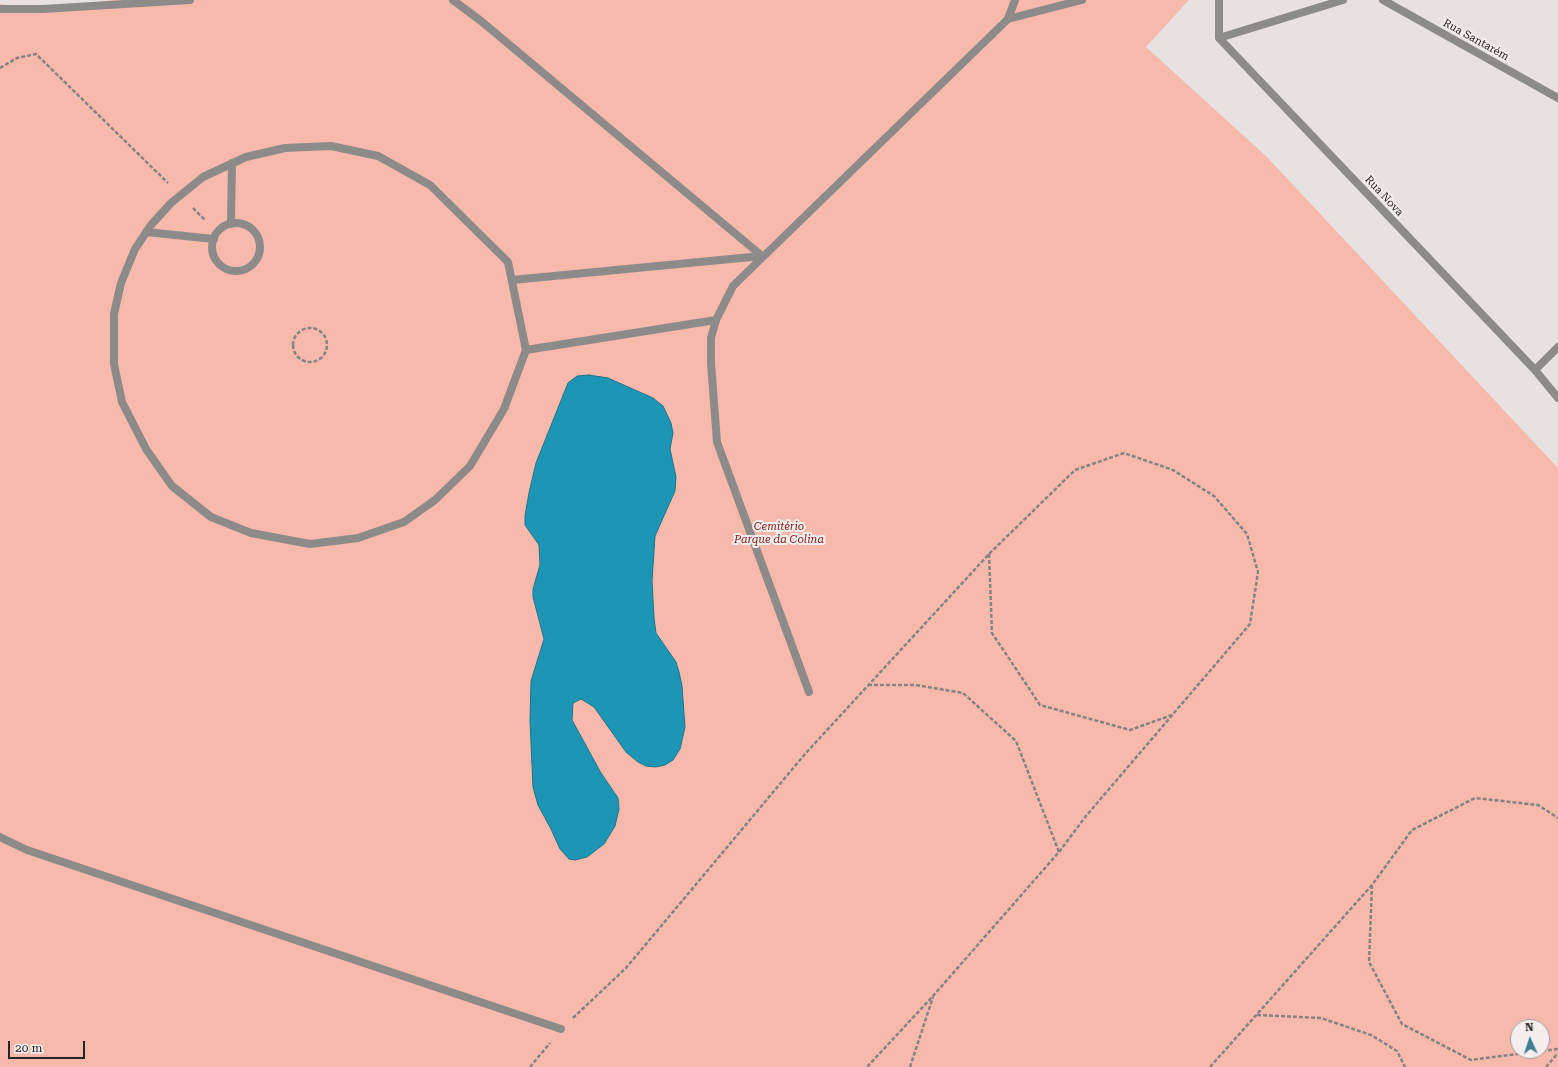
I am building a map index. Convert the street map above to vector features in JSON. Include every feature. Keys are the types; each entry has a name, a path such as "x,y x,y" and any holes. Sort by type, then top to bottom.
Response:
{"street":[{"path":"0,9 43,9 190,0"},
{"path":"453,0 481,21 762,256"},
{"path":"809,692 717,442 710,364 711,338 716,320 733,286 762,256 1008,19 1015,0"},
{"path":"1219,0 1219,38 1343,0"},
{"name":"Rua Santarém","path":"1383,0 1558,98"},
{"path":"1008,19 1078,1"},
{"name":"Rua Nova","path":"1219,38 1535,370 1558,398"},
{"path":"331,146 378,156 430,185 508,262 526,350 504,409 470,466 435,500 404,522 358,538 310,544 251,533 211,516 172,486 146,449 122,402 114,364 114,314 120,283 135,249 146,232 171,203 180,195 203,177 246,157 285,148 331,146"},
{"path":"231,224 232,163"},
{"path":"231,224 246,225 258,236 260,244 256,260 245,269 237,270 222,266 213,254 212,246 215,235 223,227 231,224"},
{"path":"146,232 215,235"},
{"path":"512,280 762,256"},
{"path":"526,350 716,320"},
{"path":"1535,370 1558,347"},
{"path":"0,837 35,852 561,1029"}],"path":[{"path":"0,68 17,58 36,54 180,195 215,235"},
{"path":"310,328 315,329 324,335 328,345 325,356 315,362 303,361 295,353 294,341 300,332 310,328"},
{"path":"530,1067 561,1029 626,968 805,754 989,554 1075,470 1124,453 1173,470 1214,496 1247,534 1258,572 1250,624 1086,816 1059,852 933,996 867,1067"},
{"path":"989,554 992,633 1040,705 1130,730 1173,714"},
{"path":"868,686 916,685 963,693 1016,741 1059,852"},
{"path":"1210,1067 1372,885 1412,830 1475,798 1538,805 1558,818"},
{"path":"1372,885 1369,962 1402,1024 1471,1060 1510,1055"},
{"path":"910,1067 933,996"},
{"path":"1256,1015 1321,1018 1371,1035 1396,1051 1405,1067"},
{"path":"1546,1067 1558,1053"}],"green space":[{"name":"Cemitério Parque da Colina","path":"114,0 1189,0 1146,47 1266,156 1558,468 1558,1067 0,1067 0,4 38,10"}],"water":[{"path":"589,375 608,378 653,398 663,406 671,423 673,433 670,449 676,477 675,491 655,536 652,581 656,633 676,662 682,686 685,727 680,749 673,760 665,765 656,767 646,766 638,762 626,752 594,707 581,699 573,703 572,720 601,773 618,798 619,809 615,826 604,844 587,857 575,860 569,859 560,849 538,805 533,787 530,721 531,681 544,639 533,597 533,589 540,565 539,545 525,525 525,516 536,463 568,383 577,376"}]}
